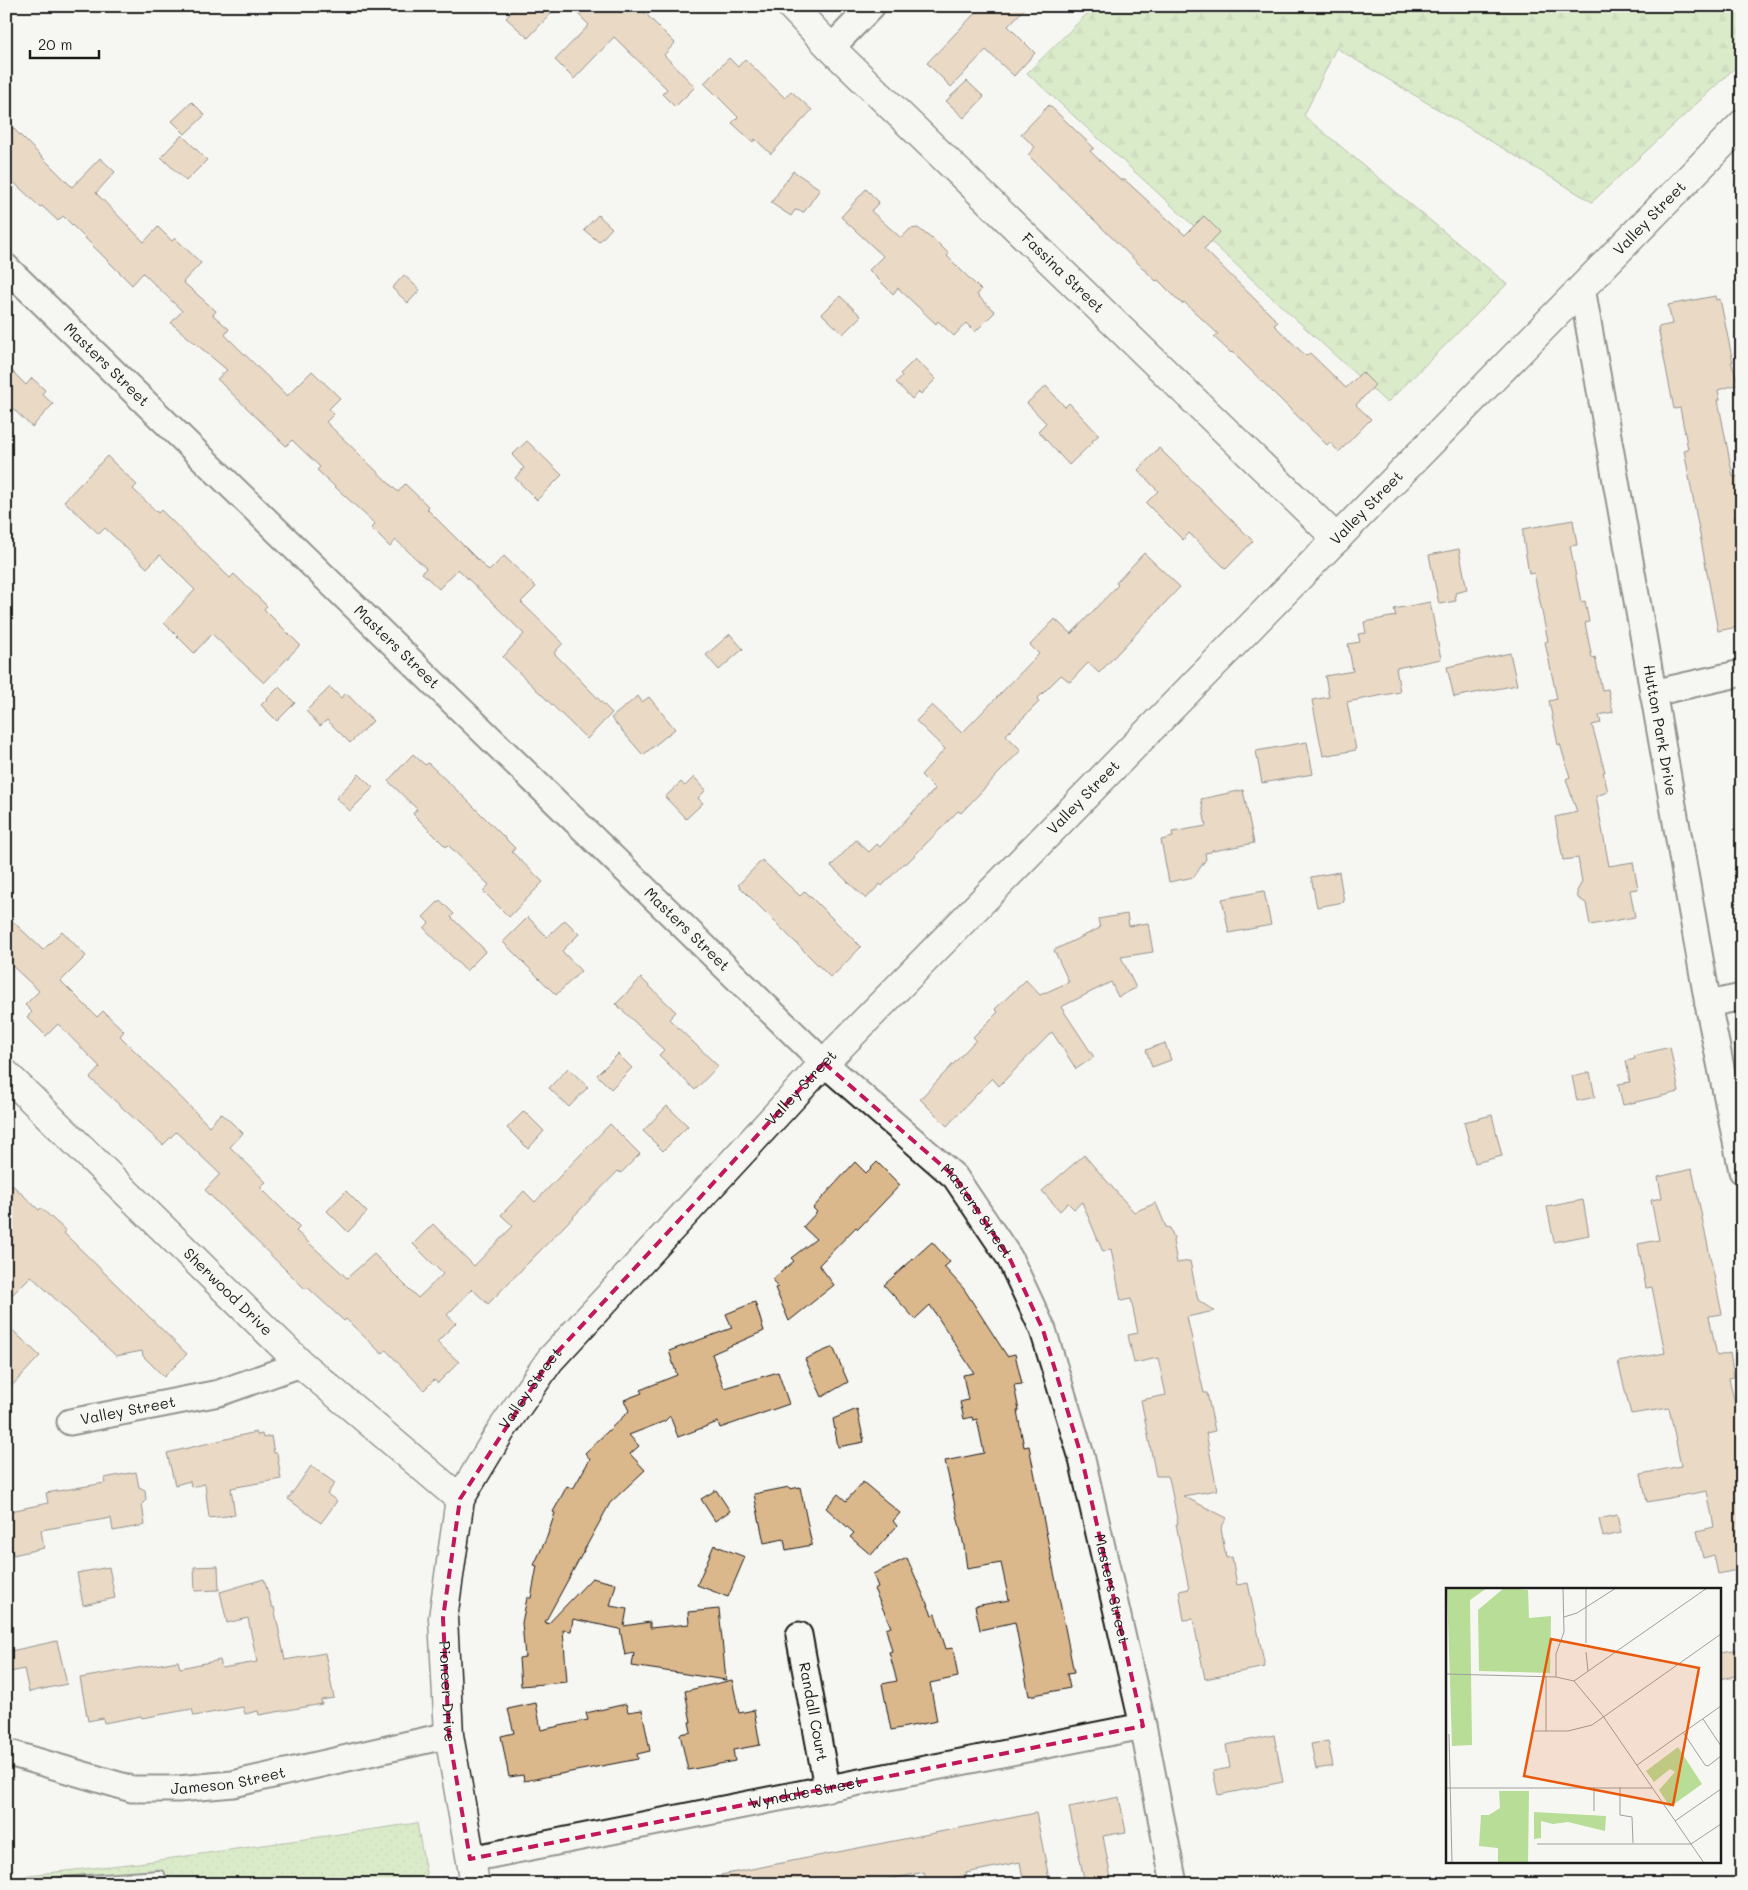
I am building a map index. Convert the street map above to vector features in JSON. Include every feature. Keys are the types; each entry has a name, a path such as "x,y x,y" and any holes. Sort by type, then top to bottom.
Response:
{"main road":[{"name":"Fassina Street","path":"791,6 831,48 1337,539"},
{"name":"Valley Street","path":"460,1499 502,1429 550,1360 824,1063 1742,124"},
{"name":"Sherwood Drive","path":"6,1074 301,1364 460,1499"},
{"name":"Pioneer Drive","path":"460,1499 443,1618 449,1735 472,1871"}],"street":[{"path":"831,48 872,6"},
{"name":"Masters Street","path":"6,267 824,1063 955,1177 1008,1257 1043,1330 1081,1455 1143,1726 1174,1884"},
{"name":"Hutton Park Drive","path":"1582,288 1708,1004 1742,1171"},
{"path":"1653,693 1742,673"},
{"path":"1708,1004 1742,997"},
{"name":"Valley Street","path":"70,1422 219,1392 301,1364"},
{"name":"Randall Court","path":"799,1635 827,1787"},
{"name":"Wyndale Street","path":"472,1871 827,1787 1143,1726"},
{"name":"Jameson Street","path":"6,1752 132,1789 178,1789 233,1784 449,1735"}],"lane":[{"path":"61,1884 159,1877"}],"highlighted area":[{"path":"824,1063 955,1177 1009,1257 1043,1330 1081,1455 1143,1726 470,1859 449,1735 443,1618 460,1499 550,1360"}],"green space":[{"path":"1095,6 1742,6 1742,61 1592,202 1336,48 1304,116 1507,284 1387,403 1027,73"},
{"path":"417,1823 428,1884 6,1884 6,1881 29,1875 138,1863"}],"building":[{"path":"517,6 558,6 528,38 506,18"},
{"path":"570,6 638,6 675,43 664,55 695,87 675,107 662,94 667,89 614,37 574,79 555,60 589,25"},
{"path":"982,6 1027,6 1008,26 1035,53 1014,76 986,50 951,87 927,63"},
{"path":"729,58 738,67 745,59 785,98 791,91 812,110 771,154 755,139 753,142 732,123 738,117 704,83"},
{"path":"967,81 984,97 964,118 946,101"},
{"path":"192,102 205,115 185,134 172,121"},
{"path":"1049,105 1094,148 1090,151 1120,180 1125,180 1185,235 1204,216 1220,232 1204,249 1278,322 1274,325 1306,356 1310,353 1346,388 1362,372 1375,385 1356,405 1371,419 1339,452 1330,442 1327,445 1232,352 1214,337 1218,334 1184,302 1182,304 1158,280 1156,281 1028,155 1035,147 1021,134"},
{"path":"6,121 72,187 100,158 115,172 96,193 144,242 158,227 172,241 175,238 201,263 183,282 216,311 213,315 229,329 225,335 287,396 312,371 340,398 329,409 334,414 326,422 398,492 405,484 429,507 427,509 489,571 504,556 536,587 521,602 563,643 554,653 612,713 587,739 503,657 524,634 458,569 439,589 422,573 426,568 396,540 390,547 371,528 375,524 317,470 320,467 292,440 286,446 217,379 227,370 171,323 182,311 143,273 132,285 63,216 58,221 6,175"},
{"path":"182,135 207,160 186,181 161,157"},
{"path":"793,171 820,189 804,212 795,210 791,216 771,203"},
{"path":"866,189 879,202 871,211 901,238 910,229 918,228 933,238 949,254 947,256 981,290 977,295 995,312 975,332 966,323 954,336 938,321 936,324 898,288 893,294 869,270 883,256 841,217"},
{"path":"598,215 612,228 599,242 584,230"},
{"path":"404,275 420,290 408,303 392,288"},
{"path":"840,296 861,316 843,334 822,314"},
{"path":"1715,296 1716,300 1720,299 1733,362 1731,362 1739,384 1718,390 1720,400 1718,400 1733,477 1742,476 1742,515 1734,517 1742,554 1742,574 1738,575 1742,592 1742,626 1718,631 1684,450 1688,449 1680,408 1674,409 1658,327 1672,324 1668,305"},
{"path":"915,359 936,379 921,394 919,392 912,399 896,382 902,376 900,374"},
{"path":"6,365 26,385 32,378 45,390 42,394 53,404 32,427 6,402"},
{"path":"1046,386 1065,407 1069,403 1099,435 1069,465 1038,431 1046,423 1027,403"},
{"path":"527,441 562,475 537,500 515,478 524,468 512,455"},
{"path":"1159,448 1253,541 1226,569 1189,533 1183,540 1146,503 1158,491 1138,470"},
{"path":"107,456 137,485 133,489 158,513 161,510 230,578 234,574 267,606 264,609 300,645 264,683 212,634 194,653 164,623 195,590 160,555 147,568 105,528 99,534 64,501"},
{"path":"1573,520 1577,545 1570,546 1581,602 1585,601 1589,622 1585,623 1592,658 1595,657 1602,690 1608,689 1613,712 1599,715 1601,723 1592,725 1605,772 1603,772 1608,792 1596,796 1609,866 1633,862 1638,889 1630,890 1635,917 1590,925 1586,903 1578,898 1577,891 1582,882 1578,858 1563,860 1555,817 1577,812 1566,779 1570,777 1560,744 1558,745 1549,701 1557,699 1545,642 1548,641 1534,573 1529,574 1523,537 1523,529"},
{"path":"1459,549 1467,590 1455,593 1456,601 1439,604 1429,555"},
{"path":"1144,553 1180,587 1099,673 1088,663 1070,682 1061,675 1037,699 1039,702 1006,735 1021,750 961,813 958,811 906,864 904,863 882,886 880,884 866,899 831,866 856,840 869,852 877,844 880,847 935,789 921,775 945,749 916,721 932,705 962,733 1039,654 1030,645 1055,619 1071,634 1118,585 1116,583"},
{"path":"1430,602 1441,659 1396,668 1400,692 1347,702 1356,750 1323,756 1312,700 1329,697 1325,676 1353,671 1348,644 1360,642 1358,634 1366,633 1364,622 1396,616 1394,609"},
{"path":"730,634 743,649 719,670 706,655"},
{"path":"1510,653 1517,685 1454,697 1447,667"},
{"path":"279,687 295,703 277,721 261,705"},
{"path":"330,687 341,698 346,693 373,721 350,743 327,720 320,726 306,711"},
{"path":"638,696 642,702 649,697 675,729 643,755 611,718"},
{"path":"1307,742 1313,774 1262,783 1256,751"},
{"path":"413,754 425,765 428,763 465,798 515,848 512,852 543,882 509,917 483,891 489,885 448,845 446,847 413,814 417,809 388,781"},
{"path":"359,774 373,788 350,811 336,798"},
{"path":"694,777 706,790 698,798 703,803 686,819 665,797 681,782 685,786"},
{"path":"1243,790 1254,843 1213,851 1213,849 1211,852 1205,853 1206,859 1194,877 1169,882 1161,840 1173,837 1172,832 1206,826 1201,799"},
{"path":"762,860 800,896 805,891 861,947 831,978 738,885"},
{"path":"1339,872 1344,902 1317,907 1311,877"},
{"path":"1264,891 1271,925 1229,933 1222,899"},
{"path":"440,900 454,914 451,917 486,951 466,971 424,928 429,923 423,917"},
{"path":"1127,914 1129,926 1148,923 1153,952 1121,957 1136,988 1118,997 1111,982 1061,1007 1094,1057 1076,1069 1052,1032 999,1086 992,1078 947,1126 920,1099 976,1040 973,1037 998,1012 995,1009 1026,980 1040,995 1069,982 1054,950 1100,928 1098,919"},
{"path":"6,915 43,950 62,931 86,956 61,981 97,1017 103,1011 124,1031 120,1036 209,1126 221,1113 243,1133 230,1147 266,1182 260,1187 300,1227 296,1231 347,1278 374,1254 418,1298 443,1274 413,1244 433,1224 474,1266 513,1226 501,1215 524,1191 535,1202 610,1124 640,1154 621,1173 618,1171 488,1304 472,1289 447,1315 456,1323 437,1342 459,1362 438,1383 434,1380 424,1390 386,1350 382,1354 346,1319 344,1321 307,1287 305,1289 205,1190 220,1174 176,1132 163,1145 90,1078 100,1067 58,1024 46,1036 27,1017 32,1012 25,1005 39,991 6,960"},
{"path":"528,917 547,937 565,920 579,934 562,951 581,971 556,995 503,942"},
{"path":"641,978 676,1012 669,1019 718,1066 695,1090 659,1055 664,1050 616,1004"},
{"path":"1165,1043 1171,1060 1152,1067 1146,1050"},
{"path":"1670,1047 1679,1092 1623,1105 1618,1084 1630,1082 1626,1061 1635,1059 1634,1056"},
{"path":"618,1054 632,1068 611,1089 597,1075"},
{"path":"568,1068 588,1087 569,1107 549,1088"},
{"path":"1590,1072 1595,1097 1577,1101 1572,1076"},
{"path":"667,1106 688,1126 663,1151 643,1131"},
{"path":"524,1111 544,1131 528,1149 507,1128"},
{"path":"1492,1115 1502,1156 1475,1163 1464,1122"},
{"path":"1084,1155 1134,1212 1156,1203 1166,1227 1170,1228 1174,1238 1177,1263 1190,1261 1198,1300 1214,1311 1187,1317 1204,1393 1207,1393 1215,1431 1206,1433 1217,1490 1183,1496 1227,1518 1221,1528 1226,1558 1232,1557 1237,1585 1248,1583 1265,1667 1205,1679 1193,1619 1184,1620 1179,1591 1189,1589 1170,1482 1168,1476 1156,1476 1141,1400 1166,1395 1158,1358 1134,1363 1128,1335 1138,1333 1131,1299 1121,1301 1111,1249 1103,1252 1082,1202 1074,1209 1068,1203 1060,1211 1042,1191"},
{"path":"855,1162 866,1173 877,1162 900,1185 858,1229 856,1227 819,1265 834,1285 789,1321 775,1288 778,1287 773,1279 794,1261 791,1258 816,1239 803,1227 817,1212 813,1208"},
{"path":"1692,1169 1722,1314 1709,1316 1717,1356 1730,1353 1734,1377 1729,1378 1739,1421 1742,1420 1742,1569 1718,1574 1714,1555 1703,1558 1697,1531 1714,1527 1707,1491 1647,1502 1641,1474 1681,1466 1669,1408 1631,1414 1618,1362 1665,1353 1652,1287 1646,1288 1638,1244 1659,1240 1651,1200 1662,1198 1658,1177"},
{"path":"6,1179 39,1210 41,1208 66,1231 64,1233 187,1354 164,1377 143,1356 142,1351 116,1356 31,1276 6,1301"},
{"path":"346,1191 367,1212 348,1232 327,1211"},
{"path":"1583,1200 1589,1235 1554,1242 1547,1207"},
{"path":"932,1242 950,1262 944,1267 964,1289 1007,1356 1015,1354 1022,1384 1014,1385 1019,1411 1017,1411 1024,1447 1029,1446 1074,1673 1067,1674 1070,1688 1029,1696 1015,1622 980,1630 975,1606 1009,1600 1001,1563 967,1569 964,1546 945,1461 984,1453 977,1419 973,1420 972,1417 964,1419 960,1402 968,1400 963,1375 974,1373 930,1305 915,1319 884,1285"},
{"path":"755,1302 764,1331 712,1354 724,1388 778,1372 789,1404 720,1428 718,1422 678,1437 670,1416 665,1421 629,1435 639,1446 630,1454 645,1470 610,1503 545,1622 548,1624 592,1578 616,1584 610,1606 627,1609 624,1626 650,1622 650,1628 689,1624 688,1612 719,1609 726,1680 632,1666 634,1653 625,1655 620,1629 573,1619 571,1631 563,1630 567,1682 521,1686 519,1658 525,1657 522,1623 527,1598 531,1598 537,1566 534,1565 547,1537 555,1513 553,1512 567,1486 573,1489 590,1459 585,1453 629,1411 624,1400 642,1393 640,1390 677,1375 669,1351 732,1328 726,1314"},
{"path":"6,1324 40,1356 6,1392"},
{"path":"833,1347 848,1382 822,1397 805,1359"},
{"path":"857,1409 864,1442 838,1447 833,1419"},
{"path":"256,1432 257,1435 262,1434 263,1438 271,1436 274,1453 277,1453 281,1479 231,1488 235,1515 209,1518 205,1484 191,1487 190,1481 175,1485 167,1453"},
{"path":"311,1466 335,1483 327,1494 337,1501 321,1523 288,1499"},
{"path":"136,1472 139,1487 145,1490 146,1500 142,1504 145,1525 113,1531 111,1518 41,1530 44,1548 13,1555 6,1525 6,1512 48,1503 46,1493 105,1483 104,1478"},
{"path":"863,1482 900,1513 893,1521 897,1526 871,1555 850,1537 854,1533 826,1508 838,1494 846,1501"},
{"path":"789,1487 790,1489 800,1487 812,1545 786,1550 784,1539 764,1543 754,1494"},
{"path":"716,1490 730,1511 715,1521 701,1499"},
{"path":"1617,1515 1621,1533 1603,1537 1599,1519"},
{"path":"714,1545 745,1557 728,1597 697,1585"},
{"path":"907,1558 932,1615 935,1614 946,1649 953,1648 958,1677 930,1683 937,1721 891,1730 882,1684 897,1681 889,1652 892,1651 886,1629 891,1627 874,1589 878,1587 873,1574"},
{"path":"218,1566 219,1590 195,1591 194,1567"},
{"path":"109,1567 115,1598 83,1605 77,1573"},
{"path":"264,1579 272,1607 274,1607 285,1660 325,1653 334,1698 321,1700 322,1704 259,1715 258,1711 245,1714 243,1707 194,1716 192,1709 104,1723 103,1718 88,1721 80,1678 178,1661 180,1668 220,1660 222,1668 257,1662 248,1618 227,1623 220,1592"},
{"path":"57,1641 67,1684 29,1692 24,1669 6,1673 6,1652"},
{"path":"1742,1649 1742,1675 1720,1679 1720,1652"},
{"path":"732,1680 739,1713 754,1710 760,1745 733,1750 735,1761 688,1770 680,1734 691,1732 685,1691"},
{"path":"536,1703 541,1730 588,1720 586,1713 626,1704 628,1712 642,1710 650,1751 637,1754 638,1759 524,1781 523,1775 509,1777 501,1736 514,1733 508,1709"},
{"path":"1274,1735 1283,1782 1218,1795 1213,1771 1230,1768 1226,1745"},
{"path":"1328,1741 1333,1766 1316,1769 1311,1744"},
{"path":"1119,1797 1126,1832 1103,1836 1112,1884 1085,1884 1069,1807"},
{"path":"1036,1813 1050,1884 1024,1884 1020,1862 927,1883 924,1872 868,1884 722,1884 721,1875"}]}
